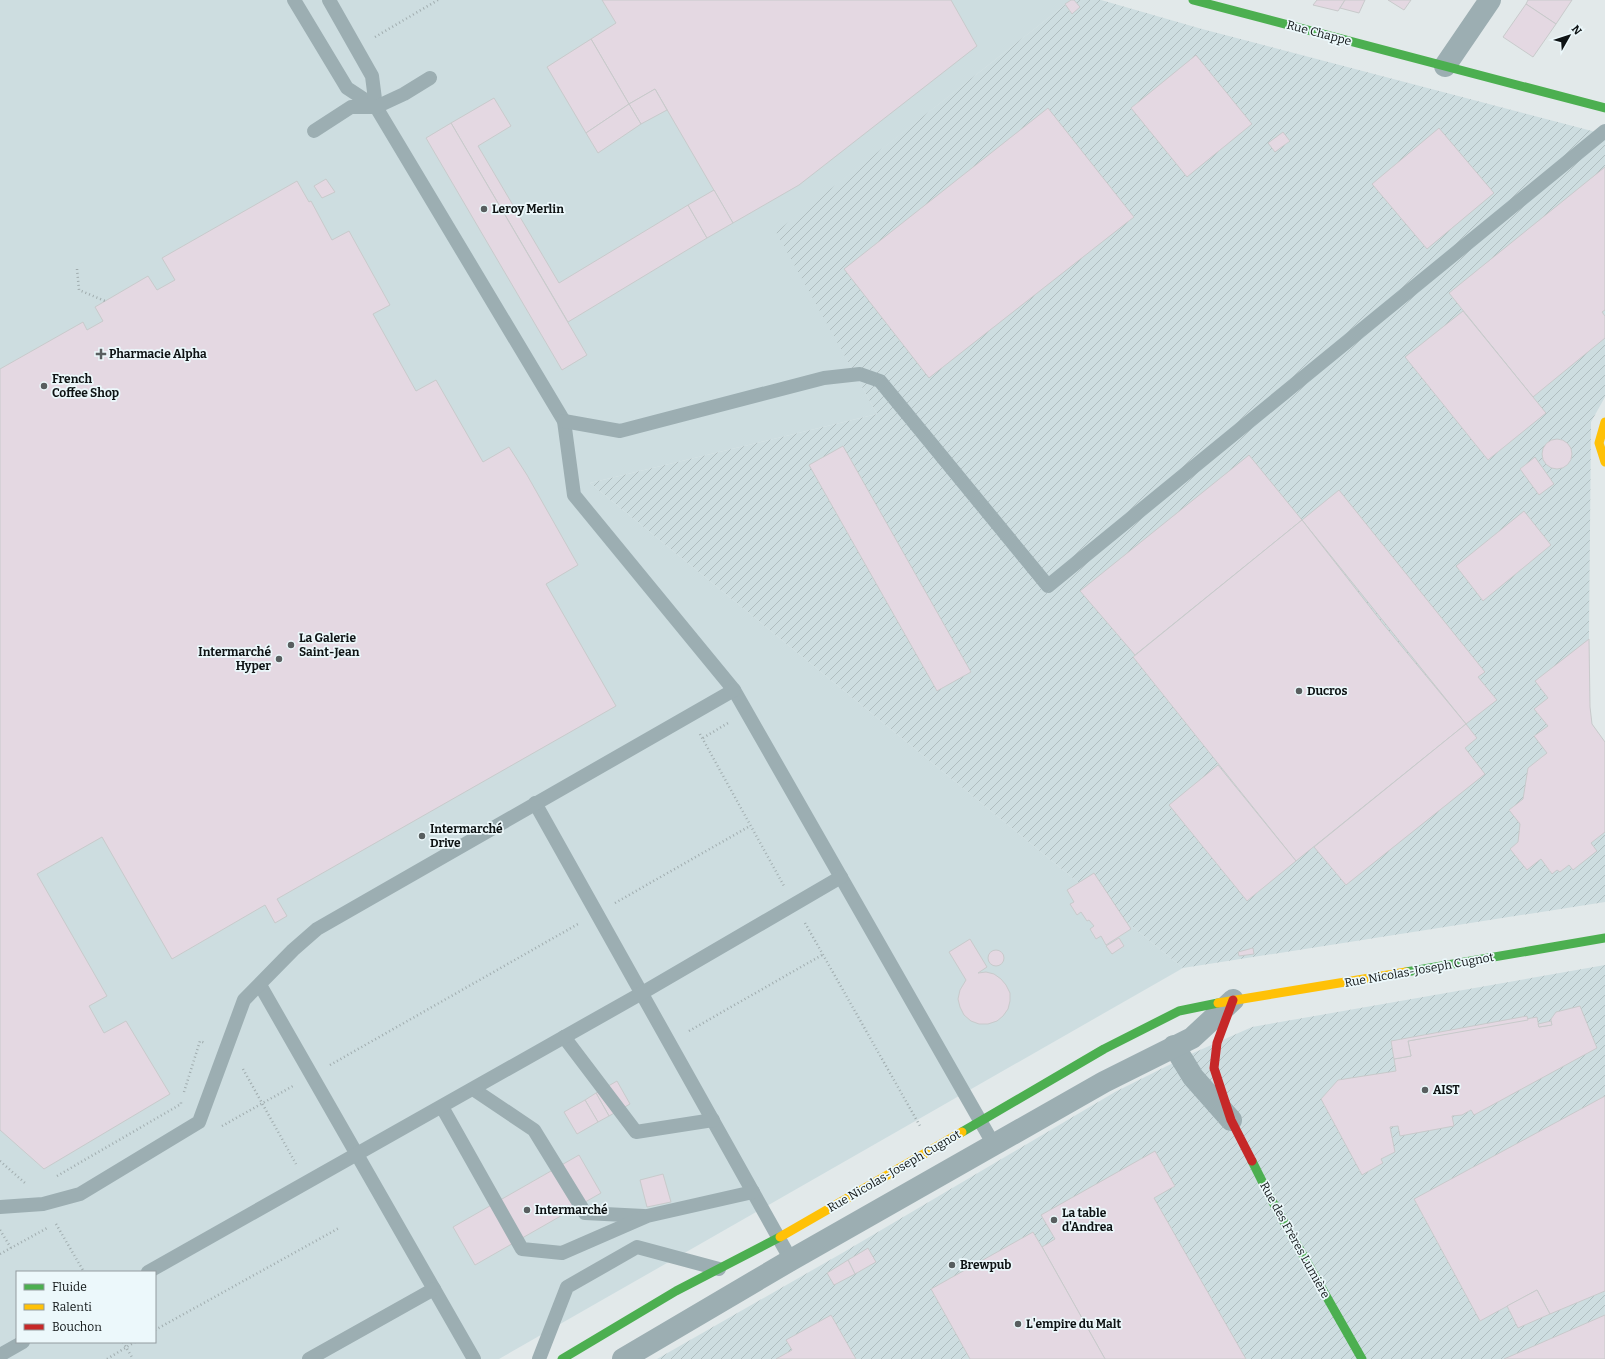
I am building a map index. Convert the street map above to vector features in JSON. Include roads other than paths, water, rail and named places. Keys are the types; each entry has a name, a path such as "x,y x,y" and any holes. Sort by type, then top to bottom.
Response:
{"street":[{"name":"Rue Chappe","path":"1193,0 1605,108"},
{"path":"1445,66 1490,0"},
{"path":"1605,422 1599,443 1605,462"},
{"name":"Rue Nicolas-Joseph Cugnot","path":"562,1359 676,1291 779,1238 1104,1049 1179,1011 1232,1000 1305,990 1605,938"},
{"path":"623,1359 791,1260 1104,1082 1192,1038 1232,1000"},
{"name":"Rue des Frères Lumière","path":"1232,1000 1217,1043 1214,1068 1231,1120 1270,1200 1362,1359"},
{"name":"Rue des Frères Lumière","path":"1174,1046 1193,1077 1231,1120"}],"lane":[{"path":"294,0 347,88 376,108"},
{"path":"328,0 372,76 376,108 564,421 574,495 734,690 994,1145"},
{"path":"314,131 351,107 376,108 404,94 430,78"},
{"path":"564,421 620,431 824,378 860,374 880,381 1048,586 1605,131"},
{"path":"0,1207 43,1204 80,1194 199,1122 244,1000 317,929 734,690"},
{"path":"535,803 791,1260"},
{"path":"150,1271 564,1038 841,877"},
{"path":"260,985 474,1359"},
{"path":"564,1038 636,1132 713,1120"},
{"path":"473,1089 534,1130 585,1213 647,1216"},
{"path":"442,1107 522,1248 562,1253 647,1216 753,1192"},
{"path":"538,1359 567,1287 637,1247 719,1268"},
{"path":"309,1359 434,1289"},
{"path":"0,1355 21,1343"}],"place":[{"name":"Leroy Merlin","path":"484,209"},
{"name":"Pharmacie Alpha","path":"101,354"},
{"name":"French Coffee Shop","path":"44,386"},
{"name":"La Galerie Saint-Jean","path":"291,645"},
{"name":"Intermarché Hyper","path":"279,659"},
{"name":"Ducros","path":"1299,691"},
{"name":"Intermarché Drive","path":"422,836"},
{"name":"AIST","path":"1425,1090"},
{"name":"Intermarché","path":"527,1210"},
{"name":"La table d'Andrea","path":"1054,1220"},
{"name":"Brewpub","path":"952,1265"},
{"name":"L'empire du Malt","path":"1018,1324"}]}
